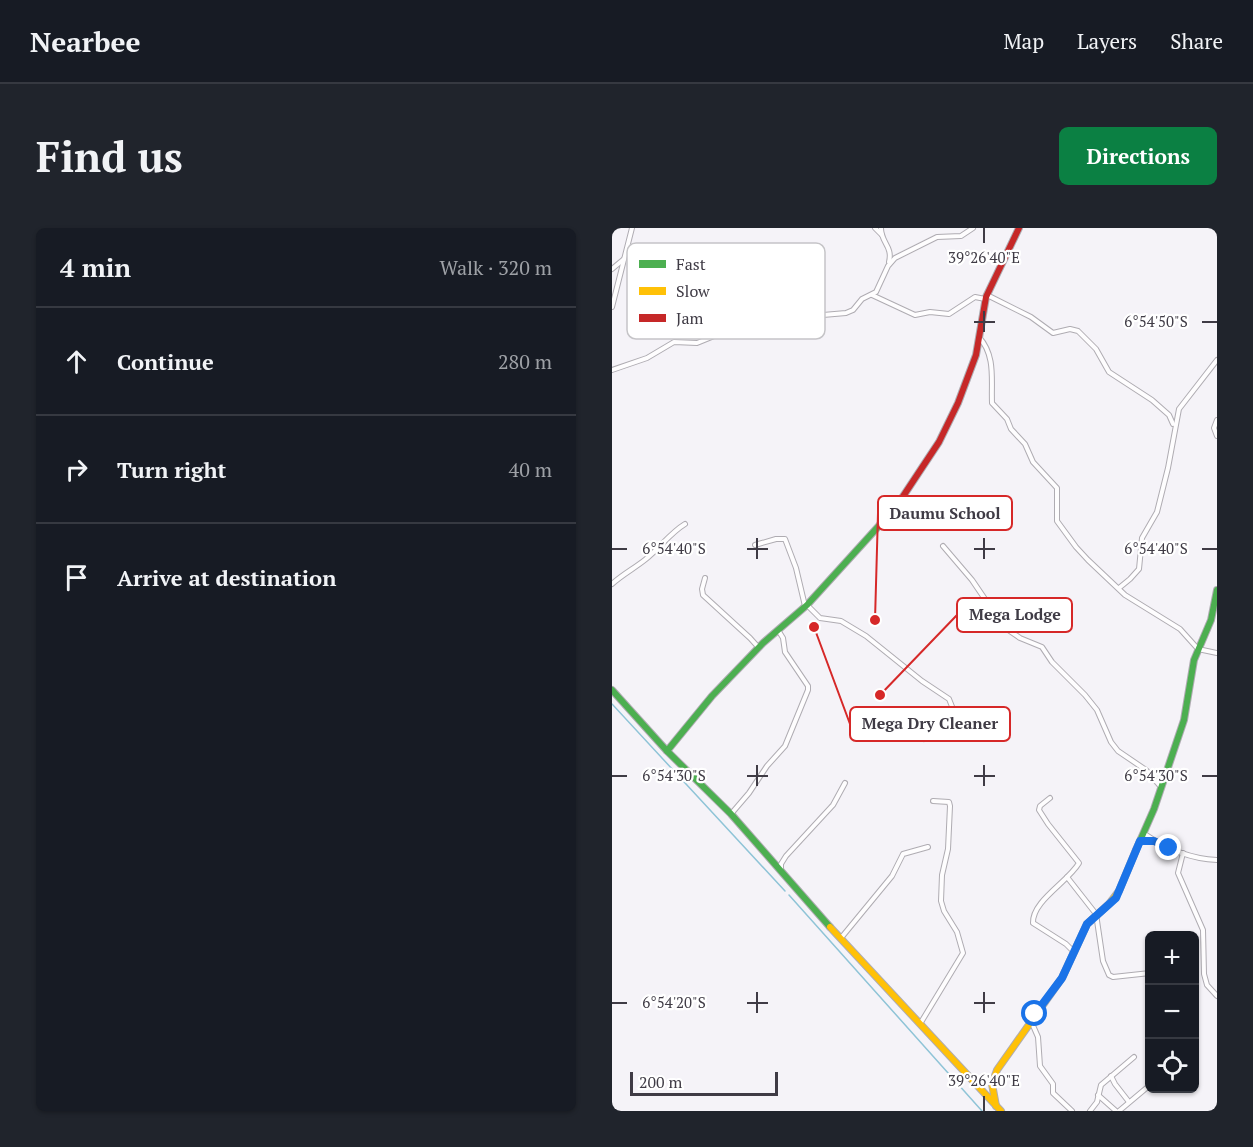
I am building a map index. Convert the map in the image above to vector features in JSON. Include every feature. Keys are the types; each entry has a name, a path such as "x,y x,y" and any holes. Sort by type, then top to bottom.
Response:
{"street":[{"path":"628,243 632,228"},
{"path":"825,315 853,310 858,302 877,290 888,266 891,252 875,228"},
{"path":"881,228 882,236"},
{"path":"888,266 895,258 937,237 961,236 974,228"},
{"path":"667,751 711,696 778,630 806,606 888,517 939,442 958,403 976,355 986,297 1019,228"},
{"path":"612,307 627,247"},
{"path":"612,269 624,259"},
{"path":"871,295 917,316 930,312 949,314 978,296 998,299 1031,317 1053,333 1078,331 1096,349 1109,372 1152,400 1169,415 1174,427"},
{"path":"979,336 990,353 992,403 1025,444 1033,462 1057,488 1059,524 1076,547 1131,599 1180,629 1198,649 1217,653"},
{"path":"612,369 647,358 674,342 697,343 707,339"},
{"path":"1119,588 1138,569 1142,538 1157,512 1179,409 1217,360"},
{"path":"1217,420 1214,428 1217,436"},
{"path":"612,584 625,572 647,559 676,529 685,524"},
{"path":"755,545 785,539 796,568 806,606 820,618 842,621 866,636 922,681 949,699 953,709 937,729 924,739"},
{"path":"943,546 972,580 1004,627 1020,638 1041,646 1052,662 1091,702 1118,751 1146,770 1161,787"},
{"path":"705,578 702,594 759,649"},
{"path":"998,1108 992,1084 997,1070 1062,978 1083,929 1096,914 1116,898 1161,787 1186,715 1194,660 1211,620 1217,590"},
{"path":"731,814 785,746 808,690 808,686 785,652 783,638 778,630"},
{"path":"612,690 667,751 731,814 794,888 998,1108"},
{"path":"781,871 781,864 786,856 833,804 845,783"},
{"path":"1050,798 1039,810 1079,863 1038,907 1033,923 1066,944 1074,952"},
{"path":"920,1024 963,953 957,932 944,911 941,901 942,875 948,849 950,806 949,802 933,801"},
{"path":"1143,833 1154,841 1183,853 1200,859 1217,860"},
{"path":"1140,841 1154,841"},
{"path":"841,938 892,876 903,854 928,847"},
{"path":"1183,853 1178,873 1203,930 1204,974 1207,985 1217,996"},
{"path":"1068,877 1096,914 1103,961 1109,975 1145,973"},
{"path":"1031,1020 1038,1037 1041,1070 1053,1084 1053,1093 1072,1111"},
{"path":"1090,1111 1097,1102 1101,1085 1134,1057"},
{"path":"1111,1075 1129,1102"},
{"path":"1098,1095 1117,1111 1145,1088"}],"waterway":[{"path":"612,704 785,891"},
{"path":"789,895 982,1111"}],"traffic: fast":[{"path":"667,751 712,696 763,643 807,605 896,507"},
{"path":"1136,850 1154,809 1184,720 1194,660 1211,620 1217,590"},
{"path":"612,690 667,751 731,814 830,927"}],"traffic: slow":[{"path":"996,1106 992,1084 997,1070 1062,978 1087,924 1109,904 1119,891 1136,850"},
{"path":"830,927 1001,1111"}],"traffic: jam":[{"path":"896,507 939,442 958,403 976,355 986,297 1019,228"}],"place":[{"name":"Daumu School","path":"875,620"},
{"name":"Mega Dry Cleaner","path":"814,627"},
{"name":"Mega Lodge","path":"880,695"}],"route":[{"path":"1035,1014 1062,978 1087,924 1116,898 1140,841 1154,841 1169,848"}]}
